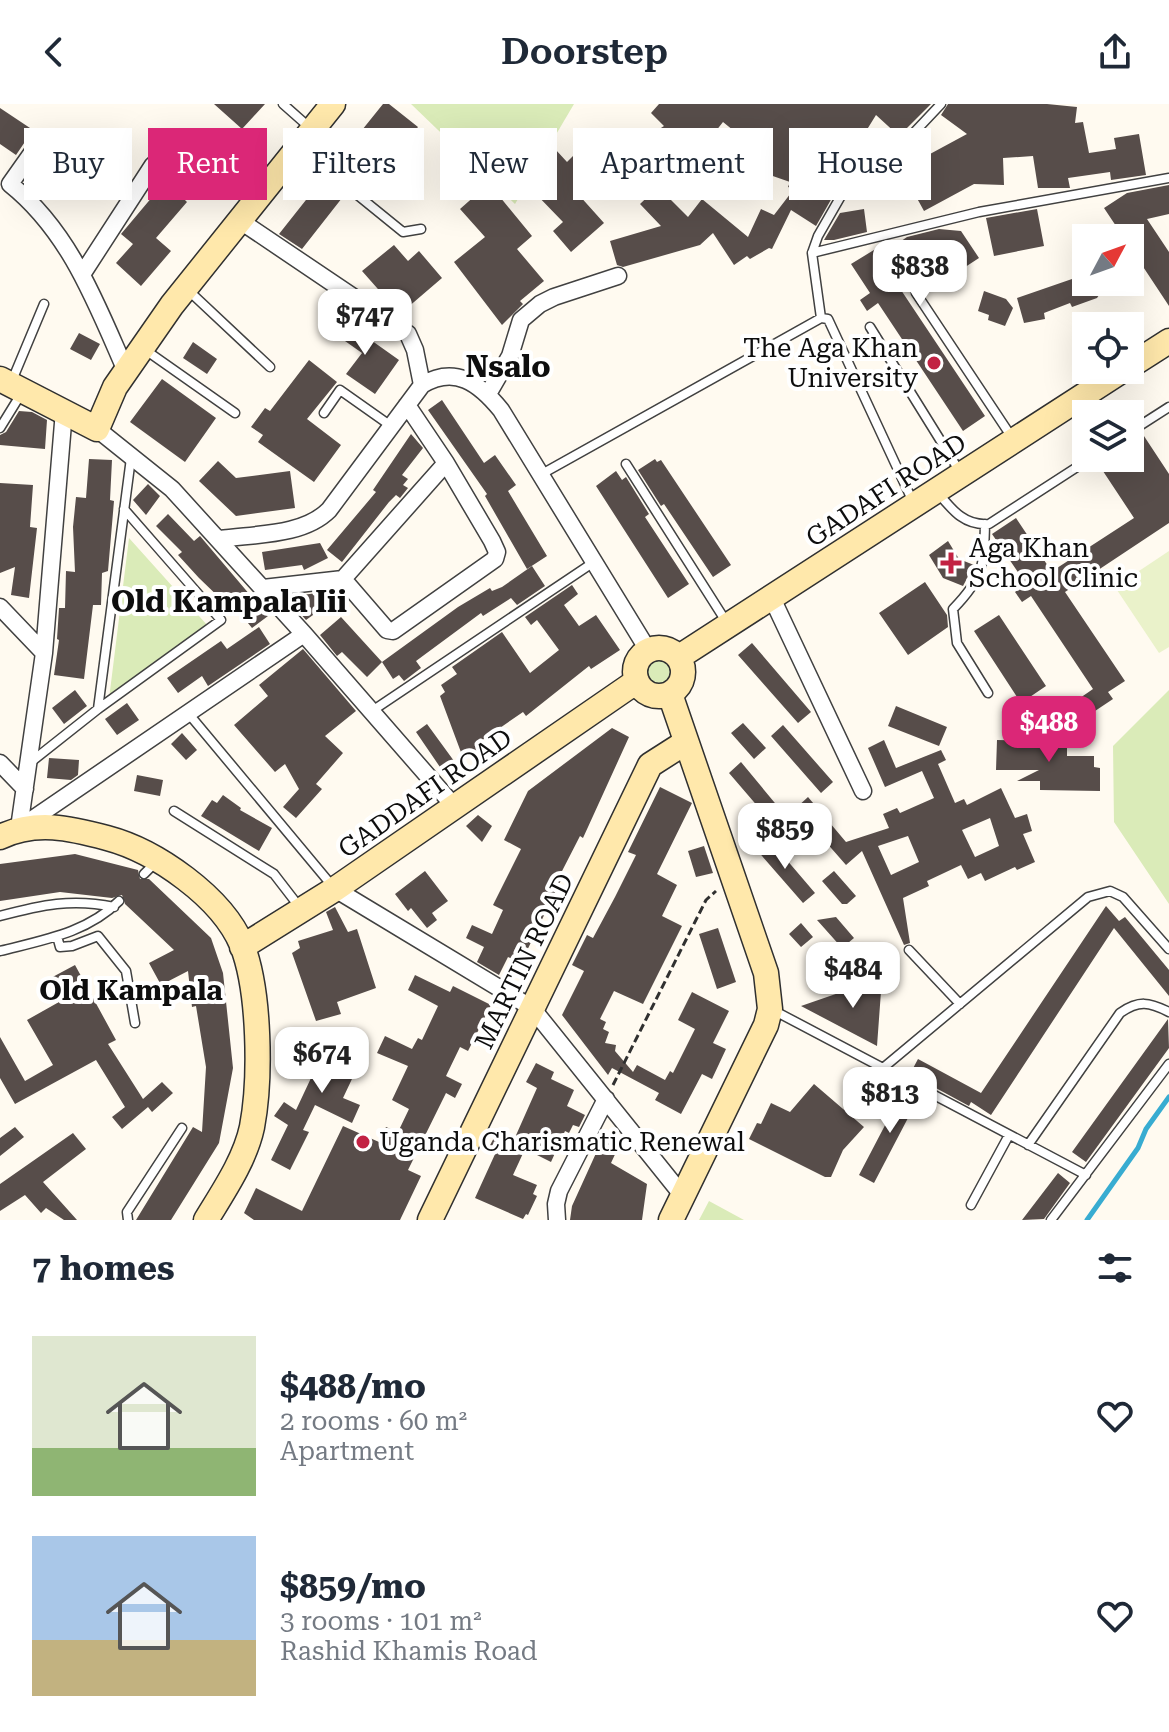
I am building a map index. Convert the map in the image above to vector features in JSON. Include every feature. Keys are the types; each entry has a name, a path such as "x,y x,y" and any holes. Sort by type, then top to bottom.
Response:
{"street":[{"path":"313,128 333,104"},
{"path":"24,164 10,184 24,195"},
{"path":"97,429 115,387 142,347 283,165"},
{"path":"83,273 148,173"},
{"path":"29,200 61,238 83,273 126,371"},
{"path":"239,220 408,334 415,350 422,385"},
{"path":"488,394 510,356 521,320 554,297 618,276"},
{"path":"1144,357 1169,341"},
{"path":"220,539 293,528 319,520 422,385 434,378 453,376 472,382 488,394 648,650"},
{"path":"11,384 97,429 172,489 220,539 454,806"},
{"name":"GADAFI ROAD","path":"679,657 1101,384"},
{"path":"343,579 387,630 393,631 495,559 497,552 492,541 407,405"},
{"path":"10,832 25,789 44,653 64,411"},
{"path":"263,588 343,579 446,463"},
{"path":"771,596 863,791"},
{"path":"0,607 44,653"},
{"path":"10,832 304,634"},
{"path":"668,649 679,657 684,675 680,686 670,694 651,695 637,681 636,663 648,650 668,649"},
{"name":"GADDAFI ROAD","path":"242,947 335,889 637,681"},
{"path":"670,694 766,973 770,1009 766,1025 671,1220"},
{"name":"MARTIN ROAD","path":"433,1218 650,765 686,742"},
{"path":"0,763 25,789"},
{"path":"10,832 67,827 125,843 151,867 179,874 222,914 242,947 251,980 256,1033 257,1073 252,1129 222,1194 206,1220"},
{"path":"335,889 532,1008 683,1196"},
{"path":"557,1220 559,1191 606,1099"}],"lane":[{"path":"283,104 299,128"},
{"path":"821,318 812,253 818,236 857,168 879,151 907,140 941,104"},
{"path":"812,253 979,212 1169,178"},
{"path":"370,200 403,232 421,229"},
{"path":"185,288 270,367"},
{"path":"916,293 1014,440"},
{"path":"0,428 11,384 44,304"},
{"path":"540,475 821,318 828,319 914,505"},
{"path":"870,327 961,474"},
{"path":"142,347 235,413"},
{"path":"324,413 340,390 391,426"},
{"path":"1144,423 1169,407"},
{"path":"98,709 131,457"},
{"path":"626,464 728,624"},
{"path":"937,490 961,518 985,524 993,522 1072,470"},
{"path":"28,764 221,620 124,509"},
{"path":"985,524 984,560 975,586 953,609 957,643 988,693"},
{"path":"371,711 594,562"},
{"path":"188,713 335,889"},
{"path":"174,811 274,874 302,910"},
{"path":"883,1068 1088,897 1110,891 1123,897 1169,949"},
{"path":"0,916 44,904 88,901 116,904 104,916 57,936 0,951"},
{"path":"57,936 60,947 98,936 126,971 135,1023"},
{"path":"909,950 960,1004"},
{"path":"1028,1145 1120,1013 1132,1005 1147,1002 1169,1012"},
{"path":"770,1009 1086,1175"},
{"path":"1051,1220 1169,1064"},
{"path":"128,1220 127,1212 182,1128"},
{"path":"971,1205 1009,1135"}],"path":[{"path":"606,1099 706,900 733,875"}],"green space":[{"path":"411,104 574,104 557,133 557,128 440,128 440,132"},
{"path":"129,538 208,626 109,699"},
{"path":"1169,551 1169,647 1159,653 1115,587"},
{"path":"659,657 671,661 675,673 671,685 659,689 647,685 643,673 647,661"},
{"path":"1169,690 1169,904 1114,822 1113,746"},
{"path":"709,1201 744,1220 699,1220"}],"building":[{"path":"214,104 265,104 241,128"},
{"path":"383,104 389,104 418,127 417,128 364,128"},
{"path":"659,104 931,104 907,128 890,128 876,115 868,128 789,128 789,182 773,176 773,128 730,128 723,122 718,128 661,128 664,126 651,113"},
{"path":"948,104 1077,107 1075,123 1083,122 1089,153 1116,149 1114,138 1139,134 1146,175 1111,180 1110,172 1068,178 1070,188 1038,188 1033,156 1003,158 1004,185 974,184 924,211 918,200 931,200 931,153 967,134 941,115"},
{"path":"0,108 30,128 24,128 24,143 16,155 0,144"},
{"path":"557,151 567,162 573,156 573,200 583,200 604,223 571,252 553,231 563,222 542,200 557,200"},
{"path":"1169,185 1169,214 1147,219 1169,252 1169,306 1144,268 1144,224 1115,224 1104,208 1127,193"},
{"path":"789,196 789,200 831,200 816,226 791,210 772,249 750,259 747,256 734,265 713,233 700,245 623,267 617,265 610,241 661,226 640,204 644,200 671,200 688,217 703,200 748,237 761,209 774,215"},
{"path":"150,200 187,202 156,238 171,251 141,286 116,263 133,244 121,234"},
{"path":"306,200 340,200 302,249 279,234"},
{"path":"470,200 502,200 532,236 517,249 544,281 520,301 523,304 502,325 454,262 485,237 460,209"},
{"path":"864,209 867,232 824,240 840,213"},
{"path":"1037,209 1044,246 994,256 986,218"},
{"name":"The Aga Khan University","path":"939,229 961,231 979,258 953,275 940,255 897,284 985,416 963,431 878,303 867,311 860,300 870,293 851,264 887,242 891,248 907,237"},
{"path":"394,245 408,261 419,251 442,278 400,314 362,271"},
{"path":"1072,279 1072,296 1098,296 1072,307 1070,303 1044,313 1045,319 1024,323 1017,298"},
{"path":"984,291 1006,299 1013,308 1005,326 988,320 989,315 978,311"},
{"path":"337,316 399,360 375,394 346,374 362,353 328,329"},
{"path":"79,333 100,344 91,360 70,349"},
{"path":"193,342 217,359 207,374 183,358"},
{"path":"309,360 337,382 307,419 341,445 314,482 258,442 263,435 251,427 265,408 270,411"},
{"path":"162,379 216,418 185,462 130,422"},
{"path":"442,400 484,463 495,455 516,485 508,491 547,556 527,569 485,496 487,494 428,410"},
{"path":"19,411 32,412 47,420 45,449 0,445 0,435 6,432"},
{"path":"411,434 423,448 402,475 408,479 403,485 408,488 400,498 396,495 389,502 342,562 327,550 376,492 373,490"},
{"path":"1144,436 1169,474 1169,523 1065,592 1125,681 1108,692 1113,699 1077,723 1067,707 1093,689 1031,596 1022,602 1015,592 1026,584 992,534 1016,518 1050,569 1057,568 1134,518 1104,472 1144,472"},
{"path":"89,459 112,460 110,500 114,501 108,571 102,573 101,605 93,605 84,679 54,675 59,608 65,608 66,571 75,572 73,527 76,497 86,498"},
{"path":"655,459 657,462 661,460 731,565 713,577 638,470"},
{"path":"218,461 236,478 290,471 295,508 236,516 199,481"},
{"path":"616,471 622,480 626,477 649,514 645,517 689,584 668,598 596,486"},
{"path":"0,483 33,485 30,527 37,528 29,598 11,595 15,567 0,573"},
{"path":"148,484 160,496 146,515 133,500"},
{"path":"168,514 194,541 200,536 268,616 252,628 231,602 227,605 199,578 178,555 182,552 156,526"},
{"name":"Aga Khan School Clinic","path":"948,541 959,559 974,565 963,586 943,578 929,555"},
{"path":"320,543 328,558 304,570 302,565 265,570 262,552"},
{"path":"532,566 545,586 517,605 511,598 483,616 481,613 416,661 421,668 404,681 399,675 393,679 382,662 458,607 490,588 492,591 502,587"},
{"path":"925,582 947,615 948,627 908,655 879,613"},
{"path":"572,585 578,594 564,605 579,626 596,615 620,650 591,669 589,666 526,716 523,712 481,741 492,754 481,761 472,749 462,755 440,696 445,692 441,685 457,674 452,667 502,632 530,673 559,650 537,620 531,625 525,617"},
{"path":"325,592 327,605 306,620 298,611 294,596"},
{"path":"999,615 1046,686 1021,703 974,631"},
{"path":"341,617 382,662 367,677 342,652 337,656 320,635"},
{"path":"259,627 270,644 208,686 202,676 178,693 167,678 221,641 227,649"},
{"path":"752,643 811,712 798,723 738,655"},
{"path":"303,649 356,711 325,736 343,753 316,784 322,789 296,818 283,807 299,789 285,764 275,772 234,725 268,696 259,685"},
{"path":"75,690 87,706 64,724 52,708"},
{"path":"127,703 139,720 117,735 105,719"},
{"path":"896,706 947,727 939,746 888,726"},
{"path":"743,723 766,748 754,759 731,733"},
{"path":"427,724 454,761 442,770 416,732"},
{"path":"783,725 833,782 821,793 771,736"},
{"path":"612,728 629,737 583,838 580,836 560,875 563,876 521,963 508,957 499,975 477,962 484,947 466,938 472,925 492,934 503,910 493,905 521,849 504,840 528,791"},
{"path":"182,733 197,750 186,760 171,744"},
{"path":"1044,735 1067,735 1067,756 1094,756 1094,767 1100,768 1100,791 1040,790 1040,781 1017,781 1039,770 996,770 997,740 1045,741"},
{"path":"884,740 896,768 941,750 946,760 938,764 955,803 964,799 967,805 1001,788 1015,818 1027,814 1032,831 1023,834 1035,862 1017,870 1015,867 985,881 981,873 968,879 961,865 927,881 929,886 903,898 910,943 904,945 862,851 846,865 796,808 808,797 846,842 889,828 883,814 897,808 900,813 934,798 922,771 885,787 868,748","holes":["990,818 999,846 975,857 962,830","908,836 919,862 891,875 878,846"]},
{"path":"49,758 79,760 78,775 71,780 47,778"},
{"path":"741,762 789,820 778,830 729,773"},
{"path":"137,775 163,780 160,796 134,791"},
{"path":"660,787 692,803 657,874 677,885 662,916 682,926 643,1004 614,991 600,1019 606,1022 603,1029 609,1032 605,1043 616,1045 615,1051 633,1072 637,1065 665,1080 670,1071 673,1073 695,1029 678,1020 692,992 729,1011 713,1043 726,1049 712,1079 702,1074 681,1114 655,1100 659,1093 612,1068 608,1075 562,1015 584,971 572,965 587,935 593,938 636,855 628,852"},
{"path":"223,795 240,810 272,828 259,851 201,816 212,800 217,803"},
{"path":"478,815 492,826 482,842 466,826"},
{"path":"768,838 815,893 803,903 756,849"},
{"path":"704,846 713,873 696,877 688,851"},
{"path":"75,854 138,870 140,879 149,879 211,938 223,973 233,1068 219,1143 171,1220 136,1220 193,1127 202,1132 206,1067 196,1006 192,1007 188,971 161,985 149,963 174,950 125,904 122,895 112,898 60,892 0,901 0,864"},
{"path":"425,871 448,901 432,913 437,920 427,928 395,894"},
{"path":"834,871 856,896 847,904 842,904 822,881"},
{"path":"1106,906 1119,921 1125,917 1169,970 1169,996 1114,928 991,1115 971,1102 969,1106 910,1074 918,1059 981,1093"},
{"path":"335,907 348,932 357,929 376,988 337,1002 341,1014 316,1021 292,953 300,948 298,941 333,930 326,912"},
{"path":"836,917 854,938 842,948 817,920"},
{"path":"801,923 813,937 801,947 789,934"},
{"path":"718,928 736,982 717,989 699,934"},
{"path":"75,965 116,1040 108,1044 143,1099 162,1082 173,1093 152,1112 148,1107 122,1129 112,1117 125,1107 96,1060 15,1104 0,1078 0,1037 25,1081 53,1065 27,1020 59,1002 47,980"},
{"path":"415,975 450,992 453,986 491,1005 468,1051 460,1047 446,1076 462,1084 455,1098 446,1093 408,1170 421,1176 400,1220 254,1220 244,1213 256,1188 302,1211 343,1126 379,1142 386,1127 398,1132 409,1109 392,1100 408,1066 377,1053 385,1036 412,1049 418,1038 422,1040 438,1006 408,990"},
{"path":"882,978 877,1046 801,1006"},
{"path":"1168,1019 1169,1048 1086,1162 1072,1152"},
{"path":"334,1029 368,1045 343,1098 360,1105 352,1123 315,1105 303,1130 309,1132 290,1170 271,1160 288,1125 274,1116 284,1102 296,1110"},
{"path":"536,1063 554,1072 551,1079 574,1090 567,1106 585,1115 579,1127 573,1125 569,1133 565,1131 551,1162 525,1149 513,1175 537,1185 533,1194 537,1196 523,1219 475,1198 496,1152 488,1149 496,1134 513,1142 537,1088 526,1082"},
{"path":"814,1084 864,1127 843,1150 831,1177 825,1177 749,1139 757,1123 761,1124 771,1103 790,1112"},
{"path":"905,1087 920,1095 874,1183 859,1175"},
{"path":"15,1127 24,1137 0,1156 0,1138"},
{"path":"73,1133 86,1149 43,1182 77,1220 64,1220 46,1208 41,1213 25,1195 0,1211 0,1184"},
{"path":"602,1140 618,1148 611,1163 647,1184 642,1220 570,1220 572,1206"},
{"path":"1058,1173 1070,1183 1044,1219 1022,1220"}],"waterway":[{"path":"1087,1220 1138,1148 1146,1129 1169,1097"}],"place":[{"name":"The Aga Khan University","path":"934,363"},
{"name":"Aga Khan School Clinic","path":"951,563"},
{"name":"Uganda Charismatic Renewal","path":"363,1142"}],"district":[{"name":"Nsalo","path":"508,366"},
{"name":"Old Kampala Iii","path":"229,601"},
{"name":"Old Kampala","path":"131,990"}]}
